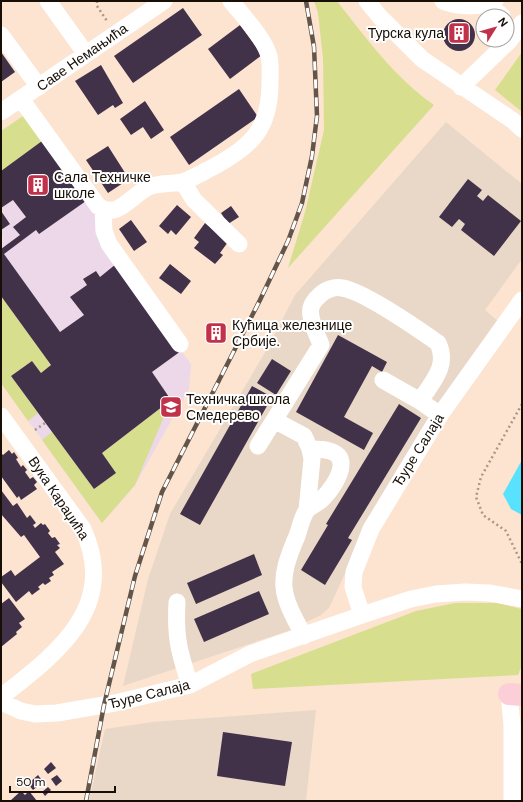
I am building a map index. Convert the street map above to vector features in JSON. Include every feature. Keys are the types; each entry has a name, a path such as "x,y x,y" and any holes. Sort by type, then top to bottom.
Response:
{"street":[{"path":"48,1 86,54"},
{"name":"Саве Немањића","path":"1,112 164,1"},
{"path":"103,210 112,211 119,208 150,187 183,182 236,154 247,145 262,125 268,109 270,92 269,56 264,46 231,1"},
{"path":"367,1 380,17 422,59 461,87 512,120 522,129"},
{"path":"443,1 464,6 491,3"},
{"path":"1,35 39,87"},
{"path":"461,87 495,48"},
{"path":"21,99 93,199 103,210 104,232 109,244 180,344"},
{"path":"183,182 194,200 239,244"},
{"path":"258,446 321,345 311,316 311,305 323,292 332,288 341,287 355,292 392,313 438,343 442,351 441,369 420,401"},
{"name":"Ђуре Салаја","path":"362,614 353,587 354,572 371,529 386,501 440,415 522,300"},
{"path":"383,380 420,401 440,415"},
{"name":"Вука Караџића","path":"1,416 83,530 90,545 94,574 92,589 82,614 65,642 1,697"},
{"path":"274,420 304,436 310,449 312,459 307,510 295,540 283,579 287,606 304,636"},
{"path":"307,510 325,496 337,477 341,465 339,457 333,451 310,449"},
{"name":"Ђуре Салаја","path":"1,702 20,711 35,714 67,711 190,685 250,654 304,636 362,614 436,594 490,592 522,599"},
{"path":"177,602 176,628 179,652 190,685"},
{"path":"512,801 512,725 516,694"}],"path":[{"path":"97,1 97,6 116,34"},
{"path":"522,404 481,477 476,497 483,515 506,532 522,564"},
{"path":"35,430 45,423"}],"shaded area":[{"path":"446,122 522,184 522,259 485,310 498,321 347,569 329,608 321,615 288,631 123,686 148,579 170,514 267,349 295,295"},
{"path":"13,200 26,217 14,227 20,235 1,249 1,241 3,240 1,230 10,223 1,211 1,208"},
{"path":"86,201 96,215 116,264 100,277 96,271 83,279 87,285 71,297 84,315 60,332 4,254 36,230"},
{"name":"Техничка школа Смедерево","path":"1,296 41,373 32,361 11,376 94,489 116,473 102,453 171,400 152,372 181,351 191,364 189,389 135,485 102,523 1,383"},
{"path":"316,710 306,801 89,801 105,729 152,722"}],"green space":[{"path":"314,1 337,1 370,43 406,83 434,105 288,268 305,212 324,130 323,59 318,13"},
{"path":"522,52 522,112 495,90"},
{"path":"23,116 42,141 1,171 1,131"},
{"path":"1,296 51,365 41,373 32,361 11,376 38,413 28,421 1,383"},
{"path":"171,400 135,485 102,523 42,440 52,432 94,489 116,473 102,453"},
{"path":"455,603 497,603 522,609 522,665 518,675 253,689 251,674 416,611"}],"water":[{"path":"522,460 522,515 511,509 503,494"}],"building":[{"path":"183,8 202,35 133,83 114,56"},
{"name":"Турска кула","path":"456,19 462,19 468,22 475,32 475,38 472,44 462,51 456,51 450,48 443,38 443,32 446,26"},
{"path":"240,25 262,55 230,79 208,49"},
{"path":"1,52 15,72 1,82"},
{"path":"101,65 123,103 115,108 113,105 98,115 75,81"},
{"path":"239,89 258,117 189,165 170,137"},
{"path":"145,101 164,130 151,139 143,127 131,135 120,119"},
{"name":"Техничка школа Смедерево","path":"42,141 86,201 39,234 36,230 4,254 60,332 84,315 70,297 87,285 83,279 96,271 100,277 116,264 181,351 152,372 171,400 102,453 116,473 94,489 11,376 32,361 41,373 51,365 1,296 1,249 20,235 13,227 26,217 13,200 1,208 1,171"},
{"path":"108,146 129,179 108,193 86,160"},
{"path":"468,179 482,190 477,196 483,201 488,195 521,221 494,256 461,230 465,224 459,219 452,227 439,217"},
{"path":"177,205 191,217 176,235 171,230 168,234 159,226"},
{"path":"231,206 239,217 228,224 221,213"},
{"path":"1,211 10,224 1,230"},
{"path":"131,220 147,242 134,251 119,229"},
{"path":"205,223 228,242 220,253 223,255 215,264 194,248 199,242 194,238"},
{"path":"170,264 191,281 181,294 159,278"},
{"name":"Кућица железнице Србије.","path":"215,325 223,329 217,341 209,337"},
{"path":"338,335 387,362 382,372 372,366 344,417 373,433 364,450 296,412"},
{"path":"272,359 291,371 276,395 257,383"},
{"path":"252,386 272,397 200,525 180,514"},
{"path":"399,404 421,418 348,538 352,540 325,585 301,570 328,525 326,524"},
{"path":"9,450 12,454 14,452 21,467 23,465 27,470 25,472 30,479 33,477 37,482 34,485 37,489 21,500 19,496 17,498 1,476 1,453 3,455"},
{"path":"1,490 13,506 17,503 27,518 30,515 36,523 33,525 35,528 41,523 43,525 45,524 50,531 48,533 52,538 55,537 60,544 57,545 60,548 55,552 64,564 52,572 54,575 49,578 51,581 45,585 43,583 38,587 40,589 32,595 29,591 16,602 1,582 1,577 11,570 15,576 40,557 24,535 21,537 1,514"},
{"path":"254,554 262,575 196,604 187,583"},
{"path":"259,591 269,614 204,642 194,619"},
{"path":"9,598 25,619 19,623 22,627 16,632 17,634 1,647 1,604"},
{"path":"223,732 292,742 285,786 217,776"},
{"path":"51,762 56,768 48,774 44,769"},
{"path":"38,775 43,782 33,790 28,784"},
{"path":"57,775 62,781 56,786 51,779"},
{"path":"48,787 51,790 45,796 42,792"},
{"path":"21,791 25,795 29,791 37,801 11,800"}],"railway":[{"path":"86,801 104,705 135,576 162,492 260,300 288,241 302,203 312,156 317,116 314,47 306,1"}],"place":[{"name":"Турска кула","path":"459,33"},
{"name":"Сала Техничке школе","path":"38,185"},
{"name":"Кућица железнице Србије.","path":"216,333"},
{"name":"Техничка школа Смедерево","path":"171,407"}]}
